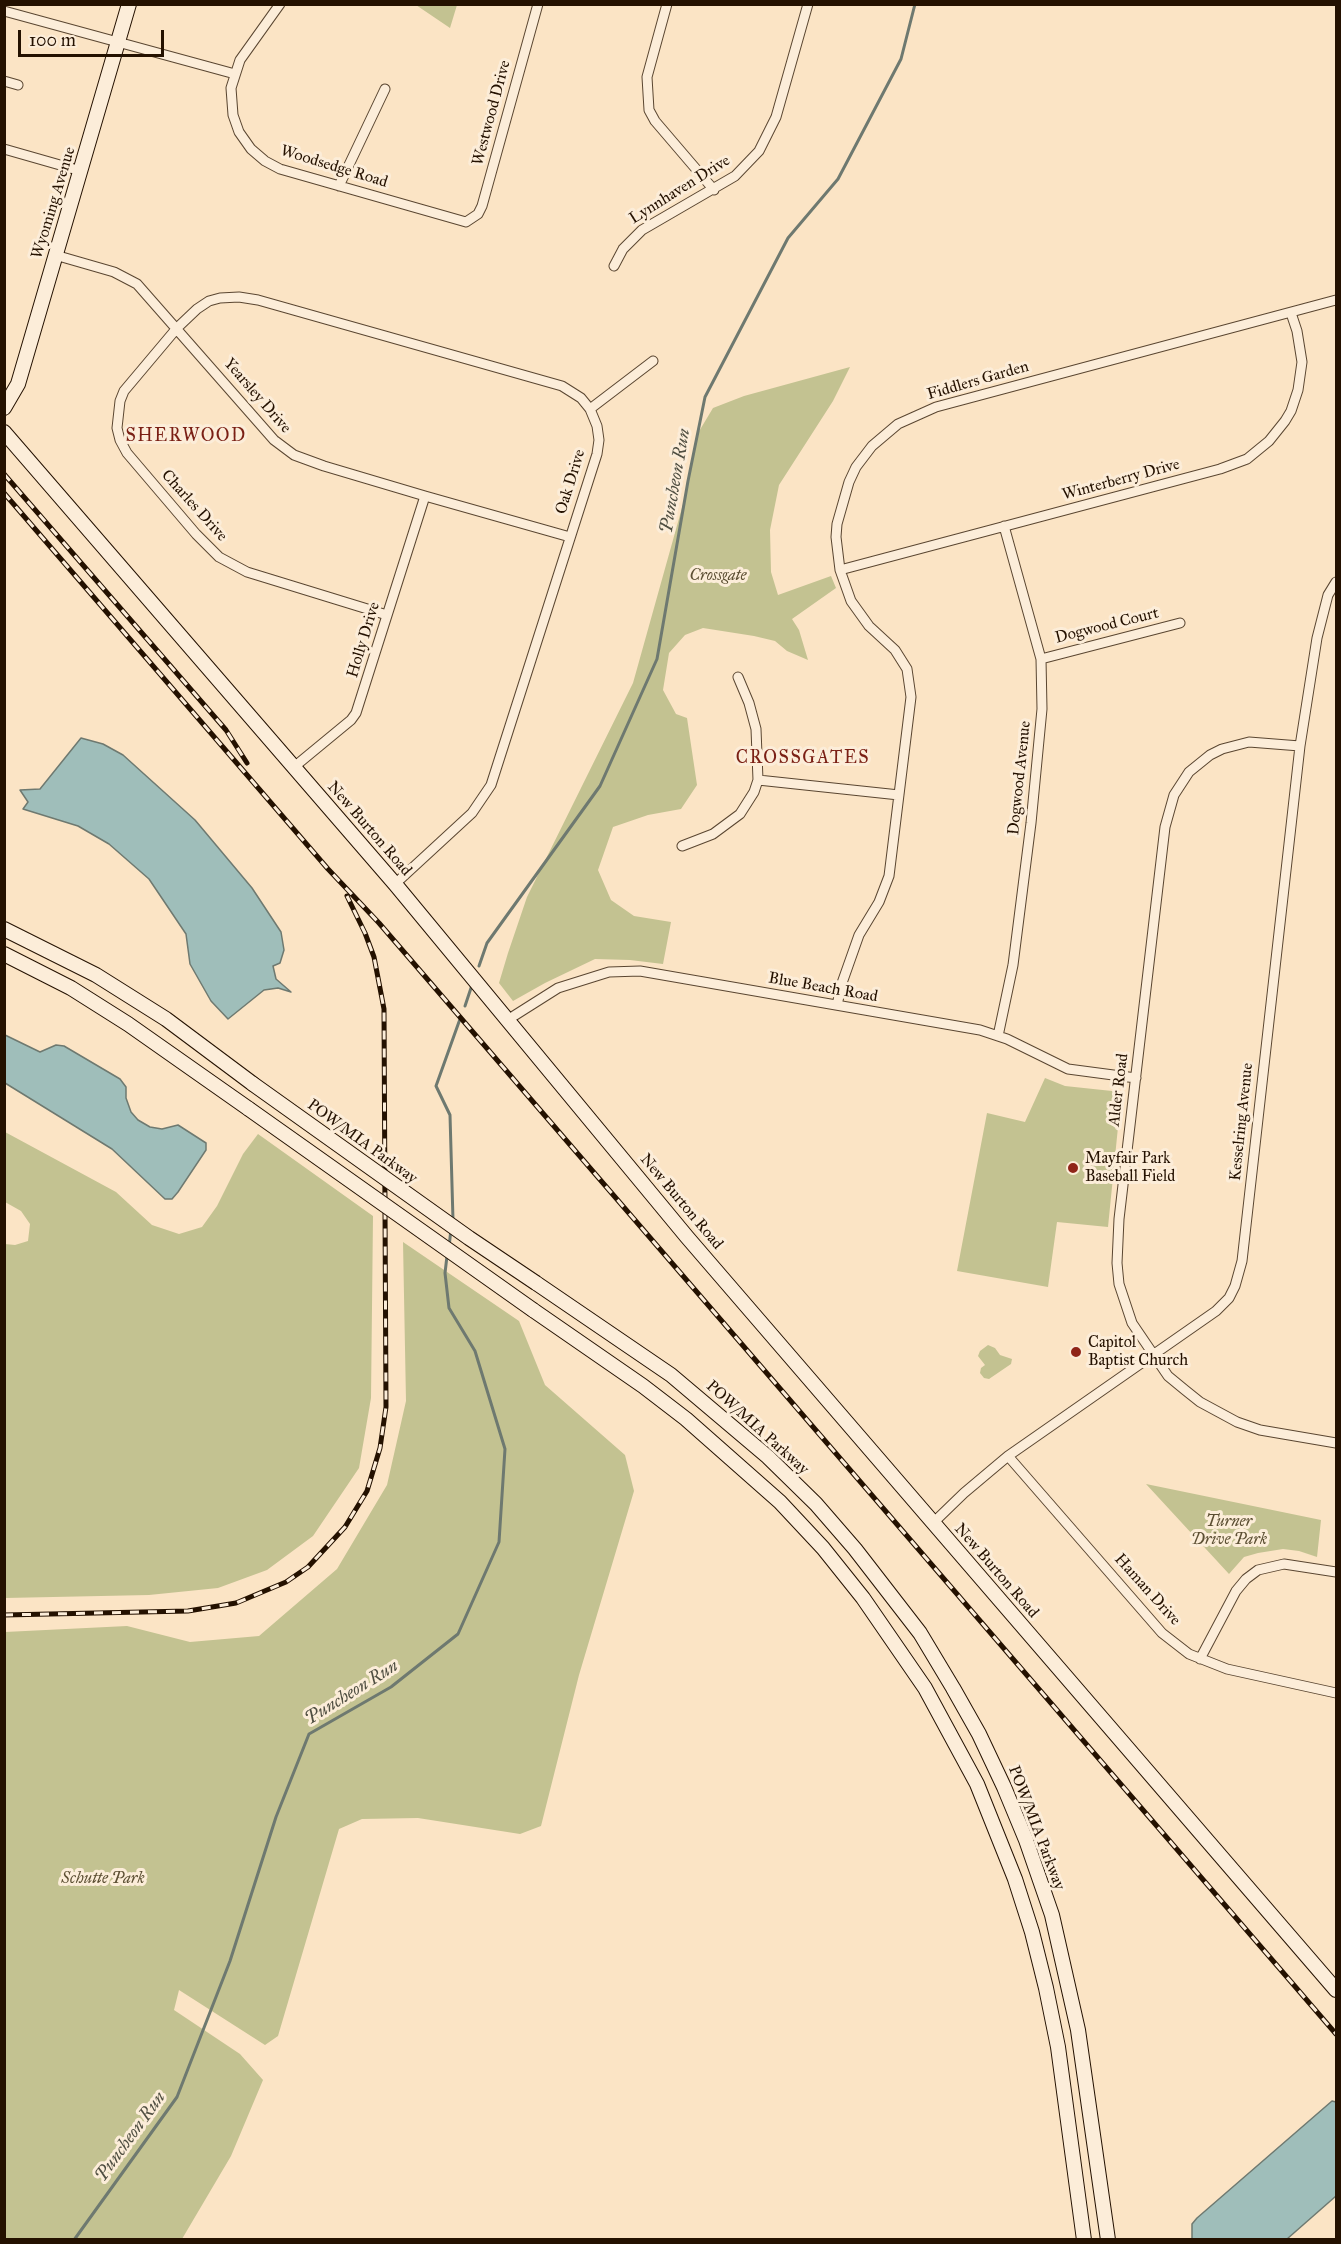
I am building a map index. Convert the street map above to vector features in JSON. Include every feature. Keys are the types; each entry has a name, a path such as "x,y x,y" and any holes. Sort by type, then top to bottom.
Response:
{"main road":[{"name":"Wyoming Avenue","path":"4,408 18,384 129,4"},
{"name":"New Burton Road","path":"4,432 395,884 687,1237 1336,1990"},
{"name":"POW/MIA Parkway","path":"4,929 96,975 166,1020 469,1238 671,1375 716,1411 776,1465 816,1504 855,1549 920,1633 953,1688 979,1734 1026,1840 1052,1915 1078,2030 1108,2240"},
{"path":"4,954 71,988 128,1024 634,1380 686,1419 780,1502 823,1548 863,1598 925,1688 977,1784 1015,1879 1032,1932 1058,2047 1084,2240"}],"street":[{"name":"Woodsedge Road","path":"280,4 240,60 231,88 233,115 239,132 251,149 265,161 280,169 466,222"},
{"name":"Westwood Drive","path":"466,222 478,214 482,206 538,4"},
{"path":"667,4 647,76 649,111 714,189"},
{"name":"Lynnhaven Drive","path":"614,266 627,243 642,230 714,189 749,164 769,135 777,117 808,4"},
{"path":"4,11 235,74"},
{"path":"4,81 18,85"},
{"path":"339,186 385,89"},
{"path":"4,148 81,171"},
{"name":"Yearsley Drive","path":"56,255 126,277 147,293 283,448 315,463 570,537"},
{"path":"177,328 209,301 239,297 258,300 562,386 581,398 590,409 653,361"},
{"name":"Fiddlers Garden","path":"837,1005 842,983 859,935 879,902 889,876 911,697 907,669 895,650 869,626 851,602 840,570 836,537 837,524 849,482 856,467 872,446 898,424 936,407 1336,300"},
{"name":"Winterberry Drive","path":"840,570 1220,469 1247,459 1269,441 1286,421 1298,390 1302,362 1297,331 1291,313"},
{"name":"Charles Drive","path":"177,328 129,382 120,401 117,428 127,453 196,534 219,557 247,572 387,615"},
{"name":"Oak Drive","path":"395,884 472,813 488,793 597,454 599,440 597,426 590,409"},
{"name":"Holly Drive","path":"294,767 356,713 425,496"},
{"name":"Dogwood Avenue","path":"998,1036 1013,965 1031,823 1042,709 1041,659 1004,526"},
{"name":"Kesselring Avenue","path":"933,1523 1008,1456 1222,1305 1235,1286 1239,1276 1300,746 1317,638 1336,582"},
{"name":"Dogwood Court","path":"1041,659 1180,623"},
{"path":"682,846 713,834 740,814 759,780 756,729 749,703 738,677"},
{"name":"Alder Road","path":"1300,746 1249,742 1222,749 1210,755 1189,772 1174,795 1165,827 1119,1219 1117,1263 1119,1284 1132,1323 1168,1376 1185,1390 1200,1402 1237,1422 1260,1430 1336,1443"},
{"path":"759,780 899,795"},
{"name":"Blue Beach Road","path":"509,1019 558,988 609,972 661,974 980,1030 998,1036 1068,1069 1136,1078"},
{"name":"Haman Drive","path":"1008,1456 1162,1633 1200,1659 1227,1670 1336,1693"},
{"path":"1200,1659 1236,1591 1258,1569 1284,1564 1336,1572"}],"green space":[{"path":"416,5 457,5 450,28"},
{"name":"Crossgate","path":"850,367 833,401 779,485 770,530 771,572 778,595 831,576 836,588 792,619 799,630 808,660 787,651 775,641 754,636 703,628 685,635 669,653 663,690 676,714 687,718 697,785 681,809 648,815 613,827 598,870 611,900 634,916 671,922 663,964 595,959 513,1001 499,983 508,953 527,897 633,683 685,497 698,433 713,408 744,396"},
{"path":"1045,1078 1065,1086 1112,1091 1121,1097 1108,1227 1057,1222 1048,1287 957,1271 987,1113 1025,1122"},
{"path":"5,1132 116,1192 152,1225 179,1234 202,1227 217,1206 243,1154 258,1134 373,1216 371,1398 359,1468 313,1536 267,1570 218,1588 149,1595 5,1598 5,1244 15,1245 28,1241 30,1224 21,1211 5,1202"},
{"name":"Schutte Park","path":"403,1242 519,1321 545,1385 625,1455 634,1491 579,1675 541,1826 520,1834 418,1818 362,1819 339,1829 278,2036 265,2045 179,1990 174,2010 240,2054 263,2080 231,2156 182,2239 5,2239 5,1632 127,1626 190,1642 259,1636 337,1569 387,1485 406,1401"},
{"path":"988,1345 995,1348 1000,1355 1012,1359 1011,1364 989,1379 984,1378 980,1373 981,1368 985,1365 978,1356 980,1351"},
{"name":"Turner Drive Park","path":"1146,1484 1321,1520 1317,1557 1283,1549 1258,1553 1244,1557 1229,1574"}],"water":[{"path":"81,738 103,744 123,755 195,820 252,888 281,932 284,950 280,963 273,966 276,979 291,992 278,988 264,990 228,1019 211,1001 190,964 186,934 149,879 109,844 78,826 23,809 28,802 20,790 40,789"},
{"path":"5,1035 40,1052 56,1045 64,1046 120,1079 126,1087 126,1098 131,1112 138,1120 150,1127 162,1129 178,1125 206,1143 206,1150 172,1199 165,1199 112,1149 5,1083"},
{"path":"1332,2101 1336,2102 1336,2196 1287,2239 1192,2239 1192,2224 1197,2218"}],"waterway":[{"name":"Puncheon Run","path":"479,966 487,943 600,786 657,659 705,397 788,238 838,179 901,59 915,4"},
{"name":"Puncheon Run","path":"465,1006 472,985"},
{"name":"Puncheon Run","path":"453,1220 450,1115 436,1086 460,1019"},
{"name":"Puncheon Run","path":"449,1247 451,1229"},
{"name":"Puncheon Run","path":"74,2240 177,2097 230,1961 276,1817 309,1734 391,1687 458,1634 499,1542 505,1449 475,1351 449,1308 445,1273 447,1256"}],"railway":[{"path":"4,474 226,730 247,763"},
{"path":"4,493 328,869 379,923 1336,2034"},
{"path":"4,1615 188,1611 236,1603 286,1582 308,1567 345,1527 367,1491 380,1448 386,1407 384,1009 374,957 347,896"}],"place":[{"name":"Mayfair Park Baseball Field","path":"1073,1168"},
{"name":"Capitol Baptist Church","path":"1076,1352"}],"district":[{"name":"SHERWOOD","path":"186,437"},
{"name":"CROSSGATES","path":"803,759"}]}
